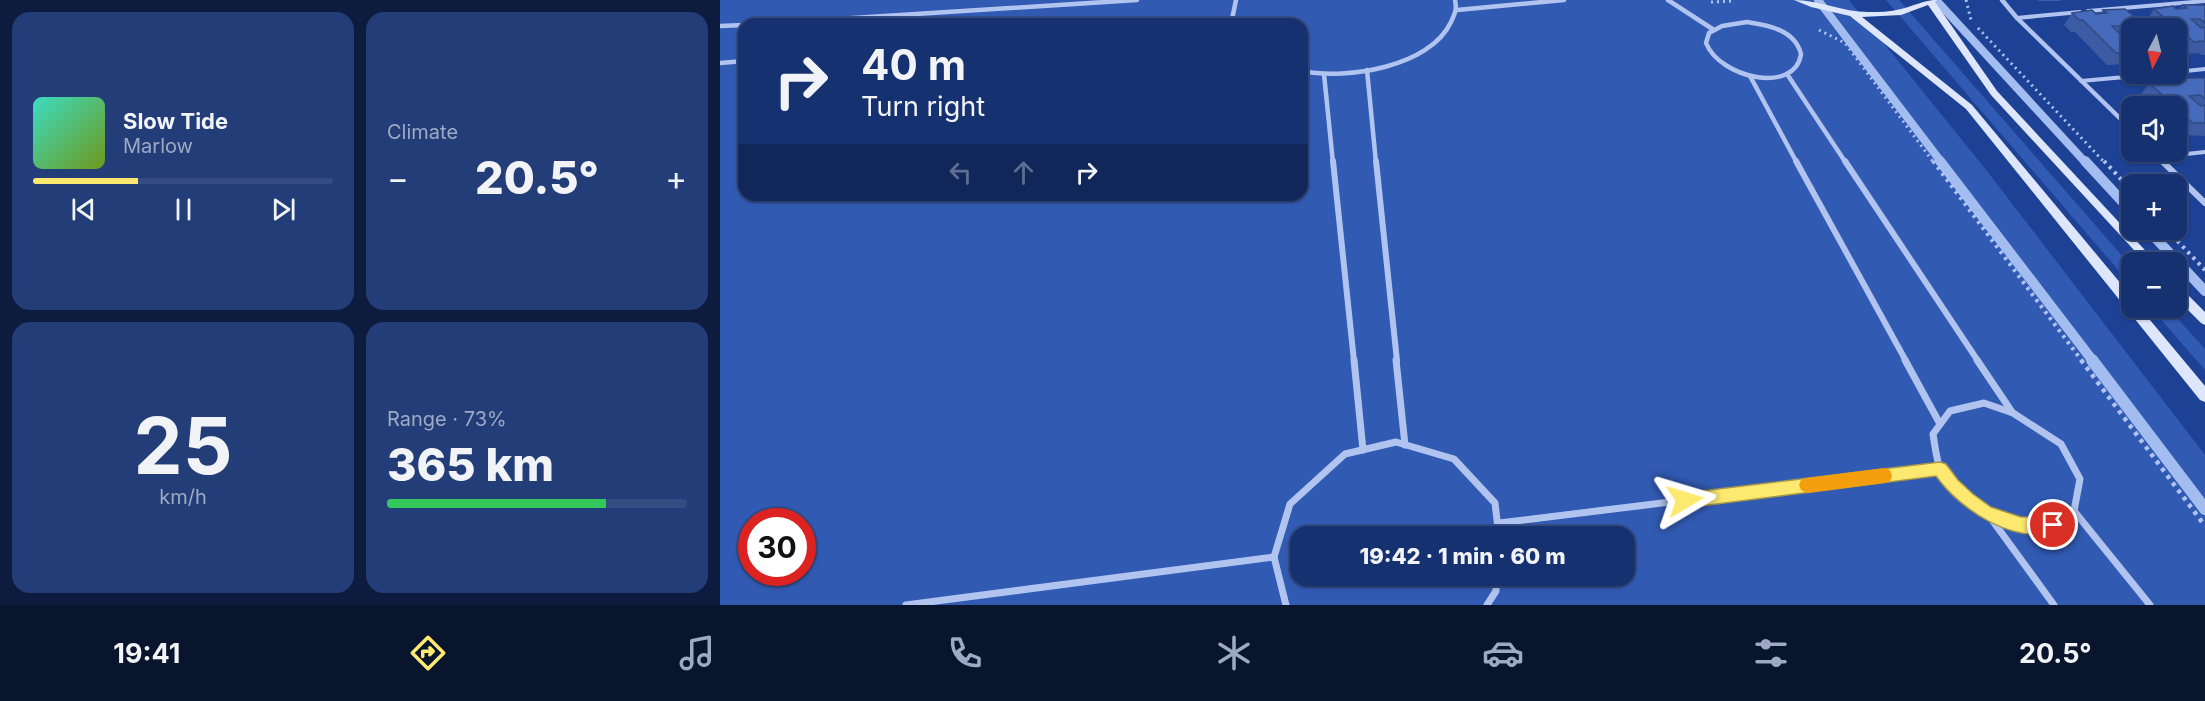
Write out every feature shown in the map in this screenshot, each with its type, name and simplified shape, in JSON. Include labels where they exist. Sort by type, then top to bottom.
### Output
[{"type":"main road","points":[[1798,0],[1818,7],[1853,14],[1888,15],[1916,9],[1931,1],[1994,93],[2142,252]]},
{"type":"main road","points":[[1853,14],[1969,107],[2121,294]]},
{"type":"main road","points":[[2187,301],[2205,320]]},
{"type":"main road","points":[[2141,318],[2205,396]]},
{"type":"street","points":[[853,18],[1137,0]]},
{"type":"street","points":[[1232,18],[1236,0]]},
{"type":"street","points":[[1308,72],[1324,74],[1367,70],[1407,60],[1442,38],[1457,10],[1455,0]]},
{"type":"street","points":[[1457,10],[1564,0]]},
{"type":"street","points":[[1668,0],[1714,30]]},
{"type":"street","points":[[2002,0],[2017,18],[2121,119]]},
{"type":"street","points":[[1747,22],[1776,29],[1788,35],[1797,43],[1802,52],[1802,60],[1797,68],[1786,74],[1773,77],[1750,76],[1724,68],[1706,50],[1705,40],[1714,30],[1733,23],[1747,22]]},
{"type":"street","points":[[720,26],[738,25]]},
{"type":"street","points":[[720,63],[738,62]]},
{"type":"street","points":[[1367,70],[1405,445]]},
{"type":"street","points":[[1324,74],[1363,450]]},
{"type":"street","points":[[1786,74],[2013,413]]},
{"type":"street","points":[[1750,76],[1940,424]]},
{"type":"street","points":[[2163,162],[2205,203]]},
{"type":"street","points":[[1984,403],[2013,413],[2061,444],[2080,479],[2074,511],[2053,525],[2021,525],[1986,513],[1967,500],[1940,469],[1933,434],[1950,411],[1984,403]]},
{"type":"street","points":[[1286,605],[1274,557],[1290,504],[1345,454],[1396,442],[1454,459],[1495,502],[1499,526]]},
{"type":"street","points":[[1499,523],[1940,469]]},
{"type":"street","points":[[2074,511],[2150,605]]},
{"type":"street","points":[[1986,513],[2054,605]]},
{"type":"street","points":[[906,605],[1274,557]]},
{"type":"street","points":[[1487,605],[1496,591],[1496,586]]},
{"type":"lane","points":[[2017,18],[2205,1]]},
{"type":"lane","points":[[2187,71],[2205,69]]},
{"type":"lane","points":[[2081,81],[2121,77]]},
{"type":"lane","points":[[2187,154],[2205,152]]},
{"type":"path","points":[[1966,0],[1972,21],[2121,179]]},
{"type":"path","points":[[1701,3],[1740,2]]},
{"type":"path","points":[[1815,28],[1845,43],[2205,526]]},
{"type":"path","points":[[2176,240],[2205,270]]},
{"type":"shaded area","points":[[720,0],[1849,0],[1987,171],[2205,455],[2205,605],[720,605]]},
{"type":"shaded area","points":[[1886,0],[1899,0],[2121,255],[2121,273]]},
{"type":"shaded area","points":[[2160,318],[2177,318],[2205,349],[2205,370]]},
{"type":"building","points":[[2183,5],[2205,5],[2205,23],[2200,19],[2191,19],[2201,28],[2205,27],[2205,41],[2194,42],[2187,36],[2187,18],[2165,18],[2154,9],[2173,6],[2176,9],[2187,8]]},
{"type":"building","points":[[2125,9],[2135,18],[2121,18],[2121,27],[2112,26],[2121,35],[2121,53],[2116,53],[2083,20],[2079,20],[2072,13],[2092,10],[2096,14],[2107,13],[2103,10]]},
{"type":"building","points":[[2187,78],[2205,78],[2205,99],[2200,95],[2189,96],[2201,106],[2205,105],[2205,123],[2193,123],[2187,118],[2187,96],[2164,96],[2150,84],[2187,84]]},
{"type":"waterway","points":[[1818,0],[1942,163]]},
{"type":"waterway","points":[[1936,0],[2086,163]]},
{"type":"waterway","points":[[1940,161],[2093,361]]},
{"type":"waterway","points":[[2085,161],[2121,200]]},
{"type":"waterway","points":[[2157,240],[2205,291]]},
{"type":"waterway","points":[[2092,360],[2205,509]]},
{"type":"slow traffic","points":[[1807,485],[1884,476]]},
{"type":"route","points":[[1685,500],[1940,469],[1967,500],[1986,513],[2021,525],[2053,525]]}]
